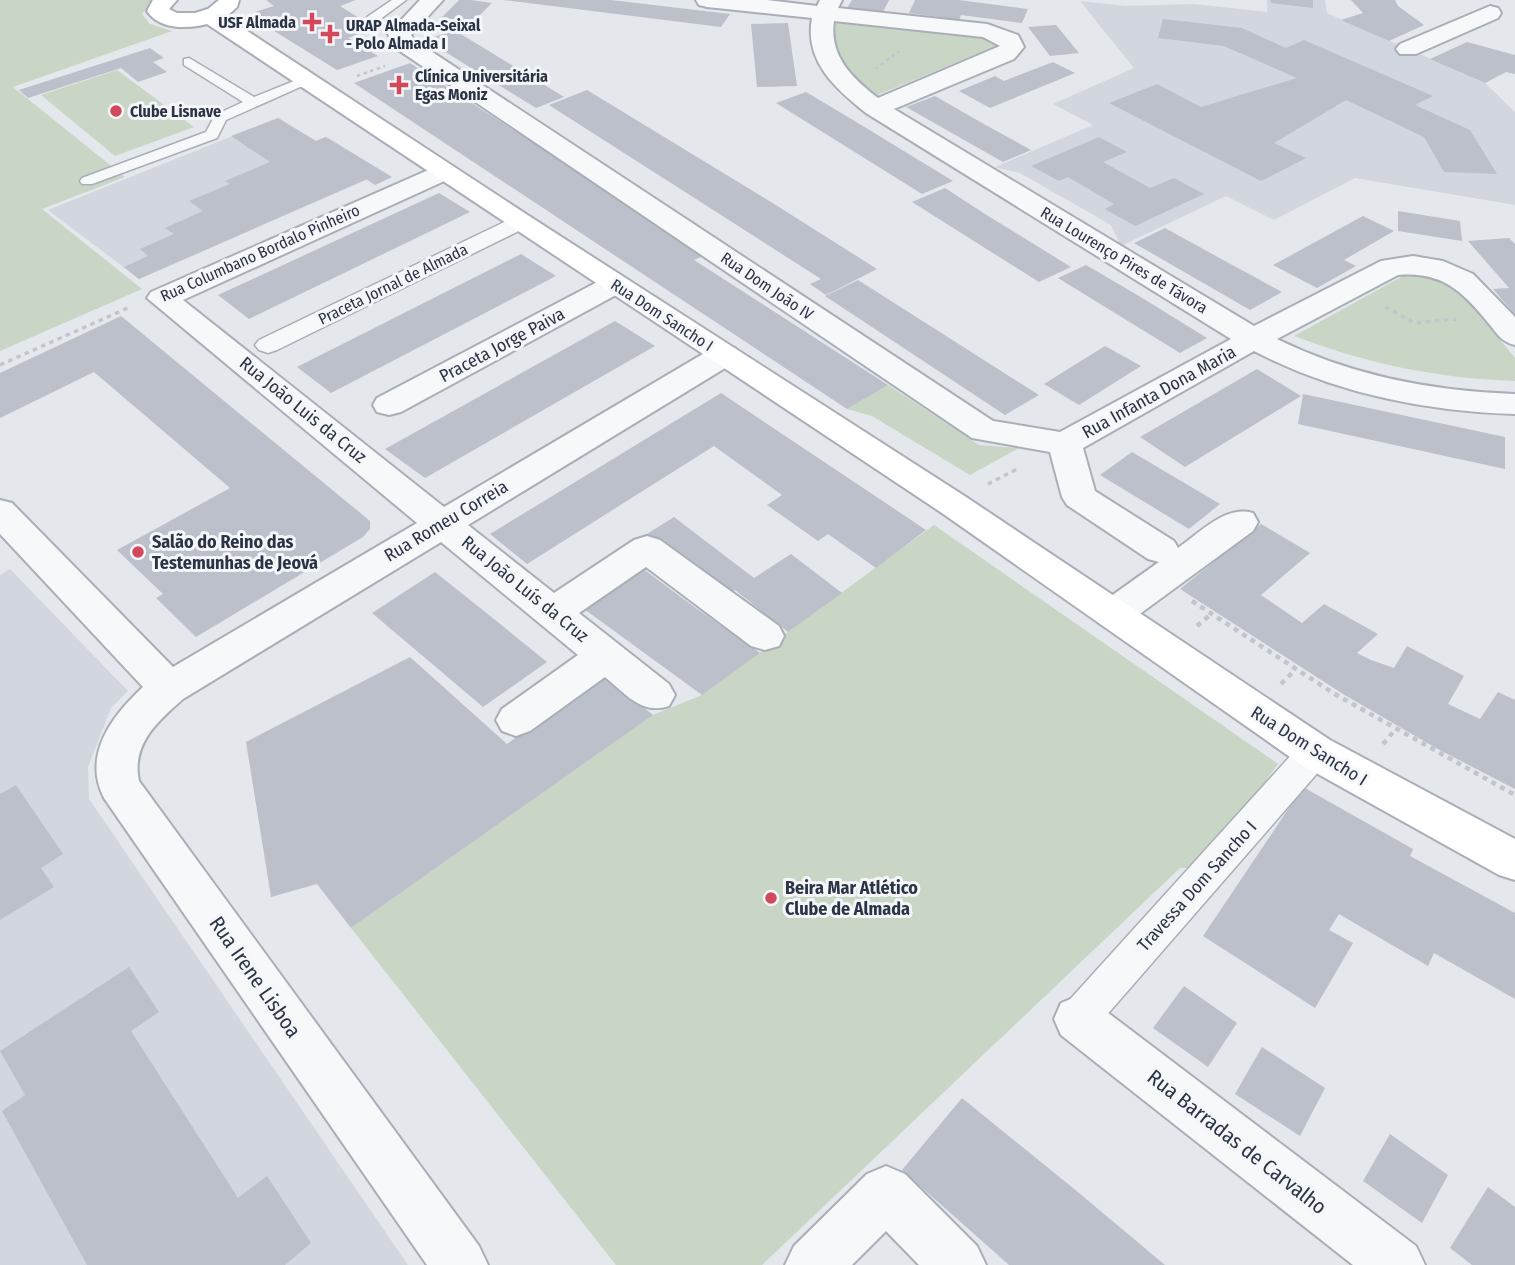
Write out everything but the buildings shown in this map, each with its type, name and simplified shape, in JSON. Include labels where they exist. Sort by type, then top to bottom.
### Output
[{"type":"main road","points":[[166,0],[158,11],[167,18],[187,20],[220,8]]},
{"type":"main road","name":"Rua Dom Sancho I","points":[[220,8],[316,84],[442,172],[954,505],[1315,752],[1515,861]]},
{"type":"street","name":"Rua Dom João IV","points":[[432,0],[399,34],[405,44],[984,430],[1065,444]]},
{"type":"street","points":[[708,0],[827,6],[987,31],[1010,40],[1012,47],[1006,54],[875,108]]},
{"type":"street","points":[[1470,0],[1490,13],[1512,21]]},
{"type":"street","name":"Rua Lourenço Pires de Távora","points":[[827,6],[820,38],[830,67],[848,87],[875,108],[1253,339],[1288,358],[1339,376],[1396,391],[1459,402],[1515,404]]},
{"type":"street","points":[[1408,50],[1490,13]]},
{"type":"street","name":"Rua Columbano Bordalo Pinheiro","points":[[162,298],[442,172]]},
{"type":"street","name":"Praceta Jornal de Almada","points":[[254,352],[519,222]]},
{"type":"street","name":"Rua Infanta Dona Maria","points":[[1065,444],[1253,339],[1391,267],[1411,264],[1435,266],[1457,274],[1473,287],[1515,336]]},
{"type":"street","name":"Praceta Jorge Paiva","points":[[389,405],[615,284]]},
{"type":"street","name":"Rua João Luis da Cruz","points":[[162,298],[254,352],[443,523]]},
{"type":"street","name":"Rua Romeu Correia","points":[[169,688],[724,355]]},
{"type":"street","points":[[1065,444],[1079,497],[1161,550]]},
{"type":"street","points":[[0,512],[169,688]]},
{"type":"street","points":[[1113,614],[1240,522]]},
{"type":"street","name":"Rua João Luís da Cruz","points":[[443,523],[655,695]]},
{"type":"street","points":[[553,612],[648,549],[765,636]]},
{"type":"street","name":"Rua João Luís da Cruz","points":[[516,720],[607,655]]},
{"type":"street","name":"Rua Irene Lisboa","points":[[169,688],[142,712],[122,741],[115,764],[119,786],[460,1265]]},
{"type":"street","name":"Travessa Dom Sancho I","points":[[1078,1019],[1315,752]]},
{"type":"street","name":"Rua Barradas de Carvalho","points":[[1078,1019],[1397,1265]]},
{"type":"street","points":[[813,1265],[886,1193],[958,1265]]},
{"type":"lane","points":[[371,20],[400,0]]},
{"type":"lane","points":[[189,62],[253,102]]},
{"type":"lane","points":[[87,181],[212,135],[220,118],[253,102],[316,84]]},
{"type":"path","points":[[876,79],[874,71],[904,47]]},
{"type":"path","points":[[316,84],[418,53]]},
{"type":"path","name":"Rua Columbano Bordalo Pinheiro","points":[[0,365],[136,304],[162,298]]},
{"type":"path","points":[[1375,302],[1415,323],[1468,318]]},
{"type":"path","points":[[1190,600],[1333,693],[1515,795]]},
{"type":"shaded area","points":[[1267,0],[1325,0],[1327,13],[1485,83],[1515,112],[1515,205],[1355,178],[1274,220],[1226,196],[1121,246],[1111,225],[1020,173],[995,167],[1093,125],[1053,104],[1134,68],[1080,1],[1125,6],[1194,4],[1267,12]]},
{"type":"shaded area","points":[[278,118],[316,141],[326,137],[392,177],[375,185],[366,180],[139,279],[48,210]]},
{"type":"shaded area","points":[[10,569],[128,691],[111,708],[88,767],[89,799],[408,1265],[0,1265],[0,575]]},
{"type":"green space","points":[[0,0],[153,0],[142,14],[150,24],[172,31],[13,87],[125,177],[42,209],[142,289],[0,351]]},
{"type":"green space","points":[[831,20],[983,37],[995,42],[996,46],[870,98],[838,66]]},
{"type":"green space","name":"Clube Lisnave","points":[[117,70],[194,127],[115,156],[41,95]]},
{"type":"green space","points":[[1418,273],[1433,275],[1458,289],[1515,358],[1515,381],[1458,377],[1403,368],[1294,336],[1403,276]]},
{"type":"green space","points":[[888,385],[979,445],[1019,448],[970,475],[872,416],[847,409]]},
{"type":"green space","name":"Beira Mar Atlético Clube de Almada","points":[[934,525],[1278,764],[1202,868],[1180,868],[762,1265],[616,1265],[351,928],[653,715],[702,695]]},
{"type":"place","name":"USF Almada","points":[[312,22]]},
{"type":"place","name":"URAP Almada-Seixal - Polo Almada I","points":[[330,34]]},
{"type":"place","name":"Clínica Universitária Egas Moniz","points":[[399,85]]},
{"type":"place","name":"Clube Lisnave","points":[[116,111]]},
{"type":"place","name":"Salão do Reino das Testemunhas de Jeová","points":[[138,552]]},
{"type":"place","name":"Beira Mar Atlético Clube de Almada","points":[[771,898]]}]
